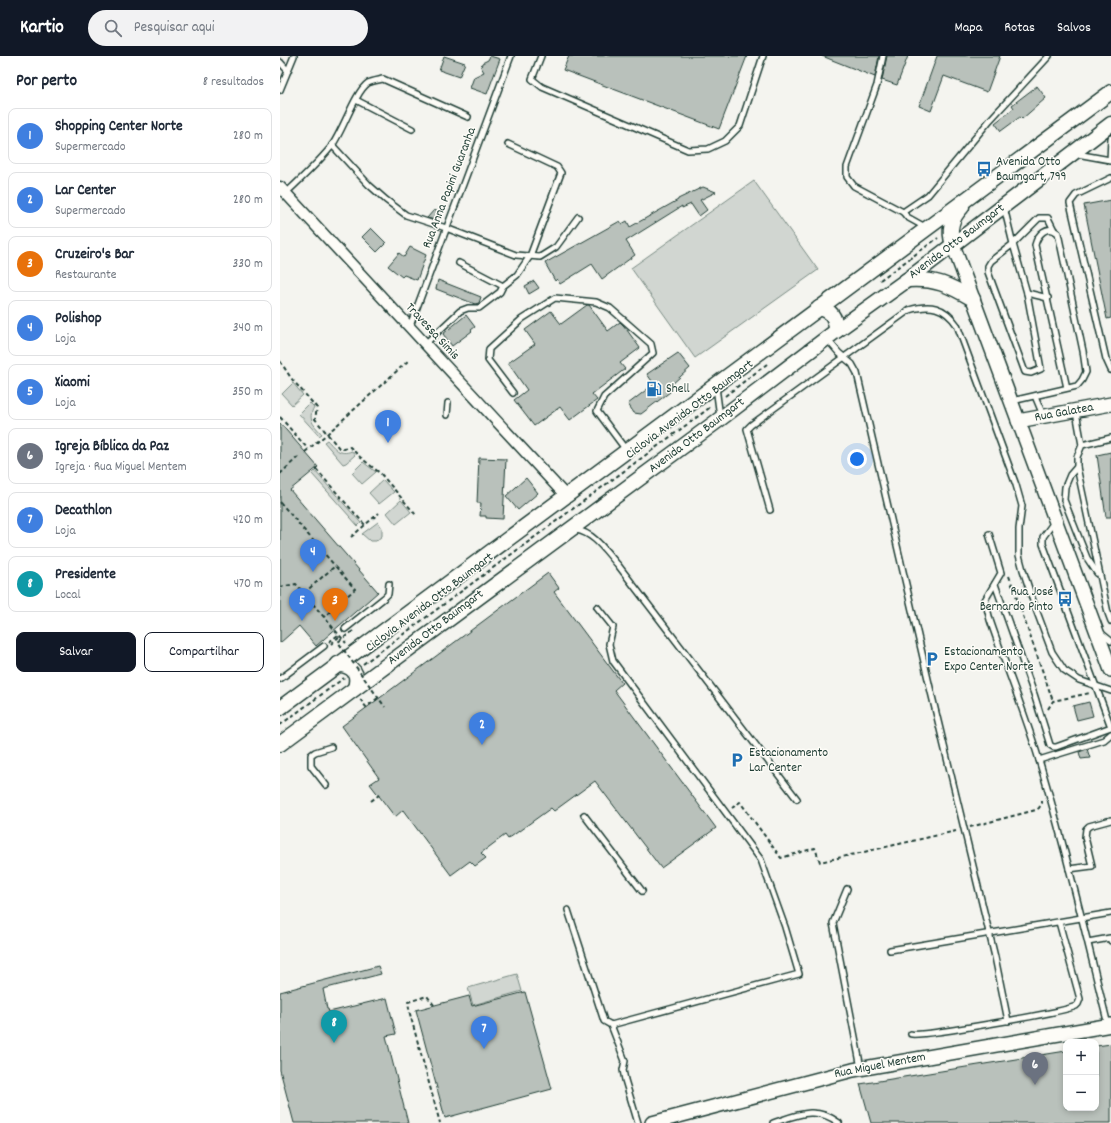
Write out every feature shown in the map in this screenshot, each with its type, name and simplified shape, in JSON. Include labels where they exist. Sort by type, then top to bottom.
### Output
[{"type":"main road","points":[[280,708],[338,664],[352,647],[565,496],[626,450],[716,386],[1111,92]]},
{"type":"main road","name":"Avenida Otto Baumgart","points":[[280,744],[357,694],[374,674],[907,280],[1111,124]]},
{"type":"main road","points":[[953,245],[950,229],[952,221],[956,213],[970,200],[972,196]]},
{"type":"main road","points":[[907,280],[921,279],[952,286],[973,299]]},
{"type":"main road","points":[[819,308],[826,309],[832,314],[836,322],[832,334]]},
{"type":"main road","points":[[352,647],[356,660],[357,694]]},
{"type":"main road","points":[[338,664],[374,674]]},
{"type":"street","name":"Travessa Simis","points":[[283,190],[565,496]]},
{"type":"street","points":[[953,245],[1111,670]]},
{"type":"street","name":"Rua Galatea","points":[[1018,421],[1111,404]]},
{"type":"street","name":"Rua Miguel Mentem","points":[[652,1123],[676,1120],[861,1068],[1110,1025]]},
{"type":"lane","points":[[280,90],[294,56]]},
{"type":"lane","name":"Rua Anna Papini Guaranha","points":[[409,327],[511,56]]},
{"type":"lane","points":[[541,56],[532,79],[542,87],[688,150],[708,149],[725,141],[740,126],[762,56]]},
{"type":"lane","points":[[883,56],[877,85],[846,172],[850,182],[854,186],[903,212],[907,217],[927,229]]},
{"type":"lane","points":[[903,212],[928,195],[990,120],[1050,56]]},
{"type":"lane","points":[[280,62],[288,71]]},
{"type":"lane","points":[[283,190],[316,164],[332,145],[345,124],[360,92],[369,83],[383,78],[468,117]]},
{"type":"lane","points":[[356,100],[412,129]]},
{"type":"lane","points":[[1073,153],[1110,161],[1111,138]]},
{"type":"lane","points":[[425,344],[460,311],[468,308],[479,308],[500,292],[503,286],[518,275],[530,256],[561,173],[557,167],[508,144]]},
{"type":"lane","points":[[332,145],[369,185],[406,215],[446,228],[516,255],[540,257],[556,248],[578,217]]},
{"type":"lane","points":[[1111,178],[1076,195],[1070,203],[1106,359],[1111,370]]},
{"type":"lane","points":[[1004,206],[1013,244],[1027,293],[1041,368],[1031,373],[1024,372],[988,272],[988,266],[991,261],[1013,244],[1038,218],[1048,218],[1054,230],[1058,233],[1083,351],[1086,372],[1077,386],[1011,401]]},
{"type":"lane","points":[[1054,230],[1049,229],[1043,231],[1037,238],[1035,245],[1067,388]]},
{"type":"lane","points":[[459,263],[503,286]]},
{"type":"lane","points":[[1027,293],[1048,298]]},
{"type":"lane","points":[[513,393],[488,360],[489,349],[522,319],[556,298],[596,302],[610,308],[651,344],[653,353],[604,397],[597,411],[626,450]]},
{"type":"lane","points":[[770,510],[747,429],[909,310],[922,306],[937,308],[950,316],[956,325],[1016,485],[1022,506],[1019,529],[1019,555],[1052,652],[1064,670],[1079,680],[1111,691]]},
{"type":"lane","points":[[832,334],[844,358],[852,364],[857,373],[989,934],[1008,1021]]},
{"type":"lane","points":[[716,386],[720,419]]},
{"type":"lane","points":[[1035,396],[1043,416]]},
{"type":"lane","points":[[447,415],[448,403]]},
{"type":"lane","points":[[1076,411],[1082,445],[1077,457],[1077,467],[1099,576],[1111,621]]},
{"type":"lane","points":[[1082,445],[1111,438]]},
{"type":"lane","points":[[1077,467],[1070,475],[1065,487],[1064,500],[1087,558],[1099,576]]},
{"type":"lane","points":[[995,584],[1043,720],[1050,745],[1053,747],[1069,743],[1111,727],[1043,544],[1043,537],[1055,522]]},
{"type":"lane","points":[[571,529],[584,531],[591,535],[618,565],[798,799]]},
{"type":"lane","points":[[989,534],[1001,573],[985,600],[990,620],[1039,760],[1056,817],[1110,1025]]},
{"type":"lane","points":[[345,628],[388,594],[388,584]]},
{"type":"lane","points":[[596,607],[613,627],[609,644],[613,661],[760,860],[785,927],[799,974],[611,1025]]},
{"type":"lane","points":[[1096,629],[1111,641]]},
{"type":"lane","points":[[280,679],[324,646]]},
{"type":"lane","points":[[1039,760],[1104,740],[1111,734]]},
{"type":"lane","points":[[326,785],[312,766],[311,755],[315,752],[331,747]]},
{"type":"lane","points":[[584,815],[642,891]]},
{"type":"lane","points":[[1069,870],[1092,866],[1085,837],[1086,829],[1089,826],[1111,820]]},
{"type":"lane","points":[[847,889],[833,923],[861,1068]]},
{"type":"lane","points":[[568,910],[604,1021],[611,1025],[624,1061],[623,1070],[625,1080],[638,1123]]},
{"type":"lane","points":[[890,950],[1111,913]]},
{"type":"lane","points":[[911,1034],[914,1035],[1008,1021],[1073,1008],[1080,1000],[1059,922]]},
{"type":"lane","points":[[1088,942],[1110,938],[1111,941]]},
{"type":"lane","points":[[773,1123],[799,1114],[815,1112],[834,1119],[839,1123]]},
{"type":"path","points":[[877,282],[950,229]]},
{"type":"path","points":[[305,452],[409,360]]},
{"type":"path","name":"Ciclovia Avenida Otto Baumgart","points":[[280,725],[718,402],[772,360]]},
{"type":"path","points":[[280,361],[291,378],[317,408],[315,419],[339,448],[344,449],[350,447],[381,474],[416,515]]},
{"type":"path","points":[[280,416],[308,449]]},
{"type":"path","points":[[280,474],[298,458]]},
{"type":"path","points":[[316,469],[365,525]]},
{"type":"path","points":[[280,502],[355,589],[324,617]]},
{"type":"path","points":[[352,537],[379,513]]},
{"type":"path","points":[[304,594],[335,566]]},
{"type":"path","points":[[1006,570],[1053,701],[1043,720]]},
{"type":"path","points":[[280,587],[296,584],[335,630]]},
{"type":"path","points":[[324,646],[345,628]]},
{"type":"path","points":[[353,631],[338,642],[385,707]]},
{"type":"path","points":[[341,637],[352,647]]},
{"type":"path","points":[[1053,701],[1090,693],[1100,695]]},
{"type":"path","points":[[357,694],[366,707],[378,698]]},
{"type":"path","points":[[371,801],[379,795]]},
{"type":"path","points":[[726,813],[740,802],[781,858],[815,848],[820,862],[964,829],[1036,810],[1042,803],[1041,799]]},
{"type":"path","points":[[434,1005],[427,996],[408,1002],[440,1123]]},
{"type":"shaded area","points":[[754,181],[818,270],[695,358],[631,268]]},
{"type":"shaded area","points":[[293,383],[303,395],[292,405],[282,394]]},
{"type":"shaded area","points":[[310,403],[314,407],[311,415],[312,422],[322,434],[319,436],[299,414]]},
{"type":"shaded area","points":[[327,440],[340,452],[344,453],[352,451],[355,455],[343,464],[324,442]]},
{"type":"shaded area","points":[[363,462],[376,472],[362,484],[352,473]]},
{"type":"shaded area","points":[[315,471],[361,523],[358,526],[312,474]]},
{"type":"shaded area","points":[[383,480],[394,492],[379,504],[369,493]]},
{"type":"shaded area","points":[[401,500],[411,512],[396,524],[387,513]]},
{"type":"shaded area","points":[[378,522],[382,528],[382,536],[376,541],[370,541],[362,534]]},
{"type":"shaded area","points":[[517,974],[522,991],[473,1005],[468,988]]},
{"type":"building","points":[[444,56],[465,63],[459,77],[439,70]]},
{"type":"building","points":[[490,56],[500,59],[487,94],[470,88],[474,77],[484,72],[481,67],[482,63],[488,60]]},
{"type":"building","points":[[569,56],[747,56],[719,129],[563,70]]},
{"type":"building","points":[[822,56],[879,56],[875,77]]},
{"type":"building","points":[[887,56],[908,56],[897,85],[882,80]]},
{"type":"building","points":[[937,56],[1000,56],[987,92],[944,76],[931,111],[919,106]]},
{"type":"building","points":[[1037,86],[1046,98],[1022,119],[1020,117],[1001,131],[995,123],[1014,108],[1012,105]]},
{"type":"building","points":[[703,187],[716,192],[700,200],[707,210],[699,216],[691,204],[682,208],[682,206],[626,241],[635,255],[602,279],[592,264],[560,284],[557,279],[555,281],[545,263],[620,221],[622,224],[627,221],[630,227],[678,199]]},
{"type":"building","points":[[1111,200],[1111,318],[1107,319],[1084,205]]},
{"type":"building","points":[[434,210],[442,213],[439,221],[427,218]]},
{"type":"building","points":[[371,228],[386,243],[377,252],[362,237]]},
{"type":"building","points":[[410,247],[426,255],[417,280],[404,275],[402,277],[388,266],[399,253],[404,257]]},
{"type":"building","points":[[438,280],[481,297],[479,303],[475,304],[436,289]]},
{"type":"building","points":[[534,281],[539,288],[529,294],[525,286]]},
{"type":"building","points":[[589,305],[608,331],[620,322],[640,348],[620,363],[625,369],[592,394],[597,400],[570,420],[560,407],[534,426],[514,400],[527,390],[508,363],[535,344],[525,330],[551,311],[561,324]]},
{"type":"building","points":[[466,315],[475,327],[452,346],[443,334]]},
{"type":"building","points":[[678,353],[690,368],[671,385],[670,392],[641,414],[634,413],[628,404],[654,384],[647,374]]},
{"type":"building","points":[[280,423],[318,467],[290,490],[378,592],[316,646],[299,626],[280,643]]},
{"type":"building","points":[[1111,452],[1111,517],[1106,517],[1097,455]]},
{"type":"building","points":[[479,458],[506,459],[503,519],[486,518],[486,516],[480,516],[481,503],[477,503]]},
{"type":"building","points":[[526,478],[538,493],[518,510],[506,496]]},
{"type":"building","points":[[548,573],[559,588],[554,592],[622,683],[614,690],[716,828],[661,868],[595,781],[554,811],[551,808],[508,839],[505,835],[481,853],[486,858],[475,866],[470,861],[451,875],[403,810],[395,817],[370,784],[379,778],[342,726]]},
{"type":"building","points":[[1089,702],[1093,716],[1077,720],[1073,706]]},
{"type":"building","points":[[1087,749],[1090,758],[1081,759],[1079,752]]},
{"type":"building","points":[[378,966],[381,974],[323,989],[329,1012],[387,998],[396,1034],[386,1036],[408,1123],[294,1123],[280,1070],[280,992]]},
{"type":"building","points":[[525,992],[552,1089],[445,1118],[416,1010],[469,996],[472,1006]]},
{"type":"building","points":[[1111,1044],[1111,1123],[871,1123],[860,1084],[1063,1051],[1063,1111],[1099,1111],[1099,1046]]},
{"type":"place","name":"Avenida Otto Baumgart, 799","points":[[984,169]]},
{"type":"place","name":"Shell","points":[[654,389]]},
{"type":"place","name":"Shopping Center Norte","points":[[388,443]]},
{"type":"place","name":"Polishop","points":[[313,572]]},
{"type":"place","name":"Rua José Bernardo Pinto","points":[[1065,599]]},
{"type":"place","name":"Xiaomi","points":[[302,621]]},
{"type":"place","name":"Cruzeiro's Bar","points":[[335,621]]},
{"type":"place","name":"Estacionamento Expo Center Norte","points":[[932,659]]},
{"type":"place","name":"Lar Center","points":[[482,745]]},
{"type":"place","name":"Estacionamento Lar Center","points":[[737,760]]},
{"type":"place","name":"Presidente","points":[[334,1043]]},
{"type":"place","name":"Decathlon","points":[[484,1049]]},
{"type":"place","name":"Igreja Bíblica da Paz","points":[[1035,1085]]}]
